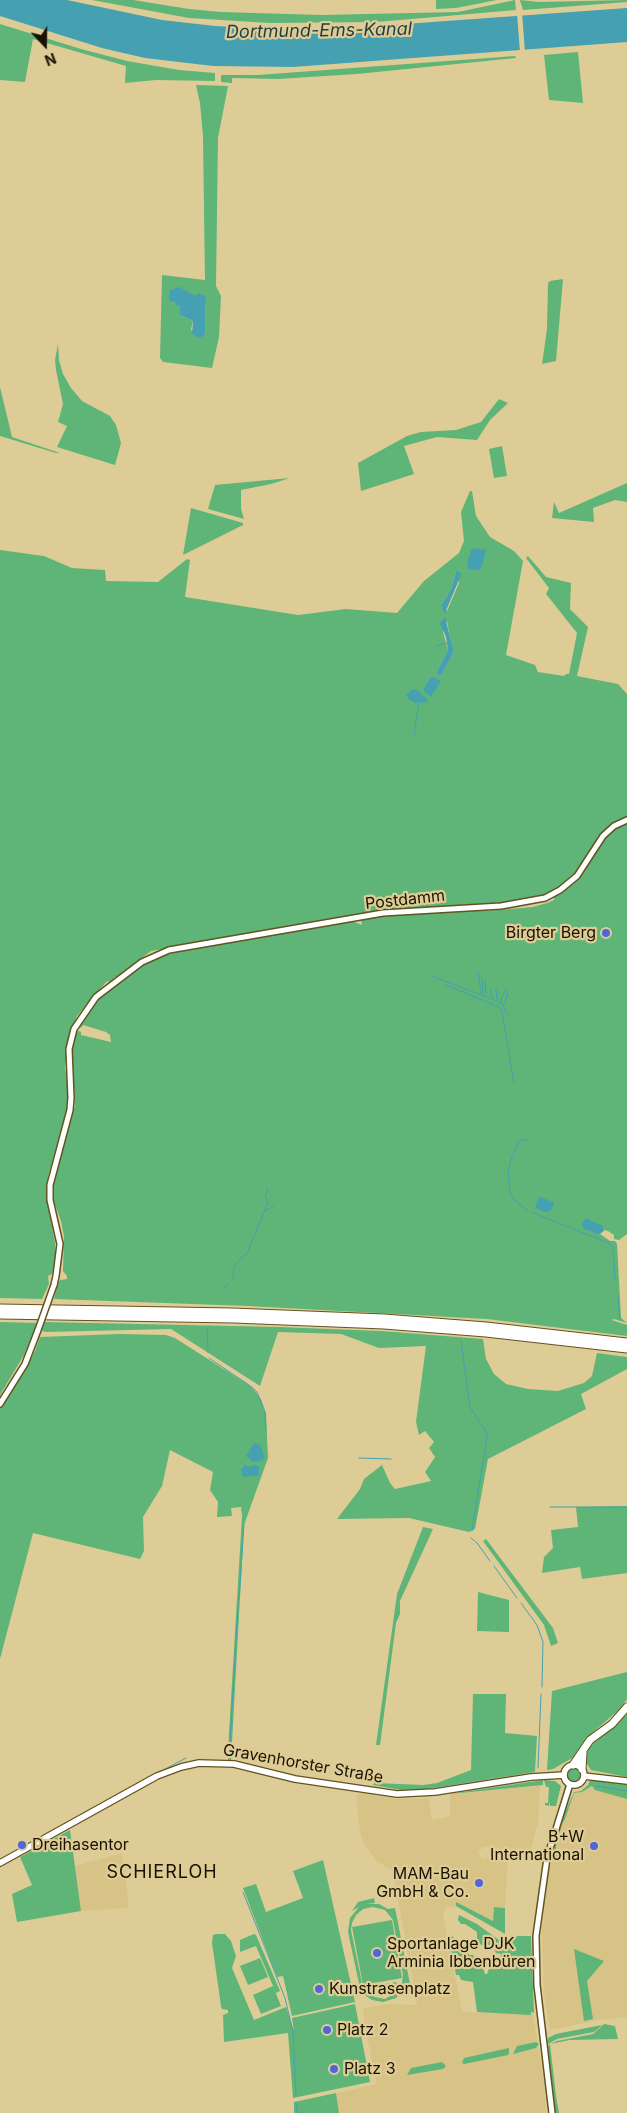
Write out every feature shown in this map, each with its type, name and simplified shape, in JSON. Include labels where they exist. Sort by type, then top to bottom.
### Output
[{"type":"highway","points":[[0,1308],[215,1311],[367,1317],[486,1326],[627,1342]]},
{"type":"highway","points":[[0,1314],[244,1319],[384,1325],[486,1333],[627,1349]]},
{"type":"highway","points":[[573,1765],[590,1740],[612,1724],[627,1707]]},
{"type":"highway","points":[[583,1773],[584,1750]]},
{"type":"main road","name":"Gravenhorster Straße","points":[[0,1863],[157,1776],[181,1767],[199,1763],[234,1764],[295,1779],[397,1794],[435,1792],[518,1779],[564,1775]]},
{"type":"main road","points":[[583,1773],[579,1784],[570,1784],[565,1780],[566,1769],[573,1765],[583,1773],[627,1781]]},
{"type":"street","name":"Postdamm","points":[[0,1404],[25,1364],[54,1285],[60,1244],[50,1200],[50,1185],[70,1110],[69,1049],[74,1029],[80,1017],[96,997],[154,955],[169,950],[383,913],[501,906],[545,898],[560,890],[576,876],[603,836],[614,826],[627,820]]},
{"type":"street","points":[[552,2113],[537,1985],[536,1936],[547,1858],[570,1784]]},
{"type":"shaded area","points":[[540,1786],[538,1823],[530,1853],[494,1851],[485,1846],[478,1852],[481,1858],[484,1859],[493,1856],[508,1857],[505,1908],[494,1907],[494,1921],[456,1903],[456,1906],[447,1907],[443,1913],[462,2012],[533,2014],[544,2082],[546,2113],[339,2113],[336,2093],[377,2084],[363,2008],[388,2004],[417,2005],[393,1872],[377,1861],[363,1842],[356,1796],[360,1793],[395,1799],[429,1799],[432,1820],[450,1816],[450,1794]]},
{"type":"shaded area","points":[[592,1786],[627,1797],[627,2017],[598,2020],[550,2030],[544,1993],[542,1931],[549,1870],[562,1824],[574,1793],[582,1792]]},
{"type":"shaded area","points":[[122,1853],[129,1905],[127,1908],[81,1911],[75,1866]]},
{"type":"green space","points":[[92,0],[133,0],[221,12],[321,15],[458,12],[515,0],[516,10],[377,22],[270,23],[189,18]]},
{"type":"green space","points":[[436,0],[497,0],[456,8],[436,9]]},
{"type":"green space","points":[[520,0],[539,2],[627,0],[627,2],[523,10]]},
{"type":"green space","points":[[0,24],[127,61],[179,70],[215,73],[215,81],[156,80],[125,83],[126,66],[33,39],[25,82],[0,80]]},
{"type":"green space","points":[[578,52],[583,103],[549,100],[544,55]]},
{"type":"green space","points":[[515,56],[516,58],[357,74],[278,79],[232,78],[232,83],[221,82],[221,75],[258,75]]},
{"type":"green space","points":[[196,85],[228,86],[218,138],[216,286],[221,296],[219,337],[212,368],[163,362],[160,358],[162,275],[205,280],[203,136],[200,103]],"holes":[[[194,295],[206,296],[205,334],[203,337],[191,330],[193,321],[180,315],[180,305],[172,302]]]},
{"type":"green space","points":[[563,279],[556,361],[542,364],[547,329],[548,283]]},
{"type":"green space","points":[[58,344],[59,360],[63,374],[71,388],[82,401],[110,416],[116,425],[121,443],[115,465],[57,447],[67,426],[58,422],[63,404],[55,360]]},
{"type":"green space","points":[[0,387],[12,437],[60,453],[0,436]]},
{"type":"green space","points":[[499,399],[508,403],[490,420],[477,440],[437,437],[404,446],[414,474],[361,491],[358,463],[407,436],[421,432],[456,430],[481,422]]},
{"type":"green space","points":[[502,446],[507,476],[494,478],[489,449]]},
{"type":"green space","points":[[290,478],[241,490],[241,509],[244,519],[208,509],[215,485]]},
{"type":"green space","points":[[627,483],[627,502],[615,500],[593,508],[594,522],[552,518],[554,502],[559,513]]},
{"type":"green space","points":[[470,491],[472,491],[476,516],[490,537],[514,551],[523,561],[506,655],[535,665],[538,672],[564,676],[569,674],[577,633],[546,594],[549,588],[526,558],[528,556],[546,577],[571,583],[570,609],[588,627],[577,676],[618,684],[627,694],[627,818],[611,825],[603,832],[577,873],[561,887],[545,895],[506,902],[381,911],[151,951],[109,982],[107,981],[77,1016],[69,1039],[65,1067],[68,1088],[67,1111],[48,1176],[47,1200],[55,1243],[52,1274],[48,1276],[49,1284],[42,1299],[0,1298],[0,550],[44,556],[72,568],[105,570],[106,581],[158,582],[187,559],[190,560],[185,597],[298,615],[346,609],[397,613],[424,581],[459,553],[464,541],[461,512]],"holes":[[[456,571],[459,583],[447,611],[442,604],[451,589]],[[447,621],[453,654],[441,676],[436,673],[448,650],[443,632]],[[431,676],[440,682],[431,696],[424,690]]]},
{"type":"green space","points":[[191,508],[243,523],[243,525],[183,555]]},
{"type":"green space","points":[[627,823],[627,1234],[619,1240],[614,1239],[614,1235],[605,1230],[600,1234],[610,1241],[615,1241],[617,1244],[621,1318],[627,1323],[612,1320],[627,1325],[627,1336],[487,1319],[248,1306],[54,1299],[58,1283],[60,1280],[67,1279],[63,1271],[64,1236],[54,1202],[53,1188],[59,1156],[75,1106],[72,1048],[76,1032],[79,1031],[81,1035],[111,1042],[110,1035],[106,1032],[83,1025],[81,1028],[79,1026],[97,1000],[105,993],[154,958],[173,953],[352,921],[362,925],[361,919],[396,914],[479,909],[478,911],[486,911],[533,907],[547,903],[554,900],[554,897],[567,889],[582,875],[604,839],[611,832]]},
{"type":"green space","points":[[0,1322],[37,1323],[24,1355],[0,1395]]},
{"type":"green space","points":[[44,1322],[279,1327],[381,1331],[483,1339],[486,1359],[494,1374],[506,1384],[528,1389],[558,1391],[584,1383],[592,1376],[597,1353],[627,1357],[627,1369],[581,1394],[586,1409],[488,1459],[475,1529],[469,1532],[409,1518],[337,1519],[360,1489],[364,1479],[382,1465],[390,1483],[395,1489],[431,1481],[425,1472],[435,1457],[429,1448],[434,1442],[425,1431],[419,1435],[416,1422],[426,1346],[379,1348],[341,1334],[278,1332],[260,1386],[171,1329],[45,1332],[41,1330]]},
{"type":"green space","points":[[119,1334],[166,1335],[175,1338],[252,1387],[261,1399],[266,1414],[268,1458],[244,1525],[231,1761],[228,1760],[229,1733],[241,1507],[231,1508],[232,1516],[217,1517],[218,1502],[210,1490],[213,1472],[170,1450],[162,1486],[143,1517],[144,1551],[140,1559],[33,1533],[0,1659],[0,1407],[21,1377],[40,1337]]},
{"type":"green space","points":[[627,1506],[627,1573],[582,1579],[580,1567],[542,1573],[544,1557],[553,1548],[551,1530],[578,1527],[576,1507]]},
{"type":"green space","points":[[423,1527],[433,1529],[400,1601],[400,1614],[396,1623],[380,1745],[376,1745],[397,1594]]},
{"type":"green space","points":[[486,1539],[553,1628],[558,1643],[551,1646],[544,1625],[483,1541]]},
{"type":"green space","points":[[478,1592],[509,1600],[509,1632],[477,1631]]},
{"type":"green space","points":[[627,1672],[627,1699],[620,1709],[586,1738],[576,1756],[553,1769],[547,1770],[552,1691]]},
{"type":"green space","points":[[473,1694],[506,1694],[505,1733],[537,1736],[535,1772],[427,1789],[401,1790],[373,1785],[374,1783],[423,1785],[437,1783],[471,1770]]},
{"type":"green space","points":[[627,1712],[627,1777],[591,1770],[585,1761],[589,1747],[617,1724]]},
{"type":"green space","points":[[571,1768],[577,1768],[581,1775],[577,1782],[571,1782],[567,1778],[567,1772]]},
{"type":"green space","points":[[543,1780],[543,1785],[450,1794]]},
{"type":"green space","points":[[544,1780],[555,1781],[561,1786],[556,1806],[550,1806],[550,1801],[549,1806],[545,1805],[545,1803],[548,1803],[549,1787],[546,1787]]},
{"type":"green space","points":[[590,1780],[627,1783],[627,1799],[595,1790],[592,1786],[582,1792],[574,1793],[562,1824],[555,1851],[557,1855],[568,1860],[558,1858],[554,1856],[553,1849],[558,1828],[574,1792],[581,1791],[588,1785]]},
{"type":"green space","points":[[70,1830],[81,1911],[17,1922],[12,1894],[32,1885],[20,1857]]},
{"type":"green space","points":[[323,1860],[355,2002],[292,2016],[283,1976],[277,1977],[243,1888],[256,1884],[266,1912],[303,1898],[293,1871]]},
{"type":"green space","points":[[374,1898],[375,1903],[366,1904],[379,1904],[388,1909],[395,1908],[411,1989],[403,1990],[396,1998],[383,2002],[372,2000],[363,1994],[360,1988],[348,1932],[350,1918],[359,1907],[352,1911],[358,1902]],"holes":[[[373,1907],[385,1910],[393,1920],[403,1975],[398,1991],[385,1999],[367,1993],[397,1986],[396,1982],[363,1988],[351,1930],[356,1915],[363,1909]]]},
{"type":"green space","points":[[456,1902],[493,1921],[494,1907],[505,1908],[505,1934],[456,1906]]},
{"type":"green space","points":[[459,1915],[477,1924],[507,1946],[509,1938],[531,1936],[534,2013],[531,2012],[531,2015],[477,2012],[473,1982],[461,1980],[459,1975],[456,1975],[449,1938],[452,1936],[458,1942],[463,1941],[469,1955],[473,1955],[476,1960],[473,1967],[483,1968],[485,1974],[487,1974],[489,1968],[501,1969],[501,1954],[496,1953],[492,1945],[487,1947],[477,1943],[477,1932],[465,1924],[461,1924],[458,1920]]},
{"type":"green space","name":"Sportanlage DJK Arminia Ibbenbüren","points":[[392,1920],[402,1978],[363,1985],[352,1927]]},
{"type":"green space","points":[[225,1934],[231,1941],[236,1956],[232,1968],[254,2020],[286,2007],[294,2031],[292,2018],[355,2004],[370,2082],[293,2098],[288,2033],[224,2042],[223,2015],[228,2013],[228,2010],[222,2009],[221,2006],[212,1943],[213,1935]]},
{"type":"green space","points":[[254,1934],[280,1991],[276,1993],[256,1946],[240,1952],[240,1940]]},
{"type":"green space","points":[[574,1949],[604,1961],[587,1981],[593,2019],[584,2021]]},
{"type":"green space","points":[[260,1958],[268,1977],[248,1985],[240,1966]]},
{"type":"green space","points":[[273,1986],[281,2006],[261,2014],[253,1995]]},
{"type":"green space","points":[[604,2024],[615,2026],[618,2039],[570,2040],[550,2044],[593,2034]]},
{"type":"green space","points":[[602,2025],[594,2032],[557,2039],[548,2044],[548,2038],[556,2034]]},
{"type":"green space","points":[[536,2042],[539,2044],[536,2048],[513,2054],[517,2046]]},
{"type":"green space","points":[[550,2044],[559,2113],[554,2113],[548,2046]]},
{"type":"green space","points":[[509,2048],[508,2055],[462,2063],[464,2058]]},
{"type":"green space","points":[[442,2062],[446,2066],[443,2069],[407,2075],[411,2068]]},
{"type":"green space","points":[[336,2093],[339,2113],[294,2113],[294,2102]]},
{"type":"water","name":"Dortmund-Ems-Kanal","points":[[0,0],[67,0],[162,20],[215,26],[269,29],[335,29],[627,8],[627,42],[293,67],[213,66],[145,58],[102,48],[0,16]]},
{"type":"water","points":[[179,287],[194,295],[198,293],[206,296],[205,334],[203,337],[198,337],[192,333],[193,321],[180,315],[180,305],[176,306],[175,303],[169,300],[170,290]]},
{"type":"water","points":[[474,548],[486,550],[481,569],[468,569],[467,563],[471,550]]},
{"type":"water","points":[[456,571],[460,572],[461,575],[445,613],[442,609],[442,604],[451,589]]},
{"type":"water","points":[[445,617],[453,654],[441,676],[436,673],[448,650],[446,637],[440,623]]},
{"type":"water","points":[[431,676],[441,681],[431,697],[423,690]]},
{"type":"water","points":[[416,689],[428,700],[427,702],[415,703],[409,699],[406,695],[411,690]]},
{"type":"water","points":[[541,1197],[553,1202],[554,1205],[550,1211],[544,1212],[535,1207],[538,1199]]},
{"type":"water","points":[[586,1218],[603,1226],[603,1232],[597,1234],[583,1228],[582,1224]]},
{"type":"water","points":[[254,1443],[260,1445],[265,1458],[253,1462],[246,1456]]},
{"type":"water","points":[[245,1465],[249,1467],[256,1465],[259,1467],[259,1475],[243,1477],[241,1469]]},
{"type":"pier","points":[[522,13],[525,52],[520,52],[517,14]]},
{"type":"waterway","points":[[436,646],[447,643]]},
{"type":"waterway","points":[[414,734],[419,703]]},
{"type":"waterway","points":[[478,972],[481,994]]},
{"type":"waterway","points":[[432,976],[502,1003],[507,1014]]},
{"type":"waterway","points":[[482,979],[483,993]]},
{"type":"waterway","points":[[485,981],[486,995]]},
{"type":"waterway","points":[[446,985],[499,1007],[502,1011],[514,1083]]},
{"type":"waterway","points":[[490,988],[492,997]]},
{"type":"waterway","points":[[496,989],[497,1000]]},
{"type":"waterway","points":[[500,1002],[506,989]]},
{"type":"waterway","points":[[504,1004],[508,993]]},
{"type":"waterway","points":[[527,1210],[514,1200],[510,1192],[508,1174],[519,1140],[529,1140]]},
{"type":"waterway","points":[[233,1281],[234,1267],[247,1254],[268,1202],[265,1197],[268,1190],[266,1187]]},
{"type":"waterway","points":[[264,1211],[274,1206]]},
{"type":"waterway","points":[[531,1212],[609,1243],[613,1247],[615,1279]]},
{"type":"waterway","points":[[223,1290],[228,1283]]},
{"type":"waterway","points":[[618,1295],[620,1320]]},
{"type":"waterway","points":[[207,1329],[208,1352]]},
{"type":"waterway","points":[[461,1341],[470,1407],[486,1432],[487,1437],[472,1531]]},
{"type":"waterway","points":[[209,1358],[257,1392],[265,1412],[266,1431]]},
{"type":"waterway","points":[[359,1458],[391,1459]]},
{"type":"waterway","points":[[550,1507],[627,1507]]},
{"type":"waterway","points":[[239,1600],[244,1524]]},
{"type":"waterway","points":[[471,1538],[490,1561]]},
{"type":"waterway","points":[[494,1566],[517,1598]]},
{"type":"waterway","points":[[521,1603],[537,1625],[543,1642],[542,1687]]},
{"type":"waterway","points":[[229,1757],[238,1606]]},
{"type":"waterway","points":[[538,1768],[541,1694]]},
{"type":"waterway","points":[[118,1794],[186,1758]]},
{"type":"waterway","points":[[596,1786],[627,1791]]},
{"type":"waterway","points":[[243,1892],[285,1998],[293,2032],[296,2096]]},
{"type":"waterway","points":[[296,2104],[297,2113]]},
{"type":"place","name":"Birgter Berg","points":[[606,933]]},
{"type":"place","name":"Dreihasentor","points":[[22,1845]]},
{"type":"place","name":"B+W International","points":[[594,1846]]},
{"type":"place","name":"MAM-Bau GmbH & Co.","points":[[479,1883]]},
{"type":"place","name":"Sportanlage DJK Arminia Ibbenbüren","points":[[377,1953]]},
{"type":"place","name":"Kunstrasenplatz","points":[[319,1989]]},
{"type":"place","name":"Platz 2","points":[[327,2030]]},
{"type":"place","name":"Platz 3","points":[[334,2069]]},
{"type":"district","name":"SCHIERLOH","points":[[162,1873]]}]
